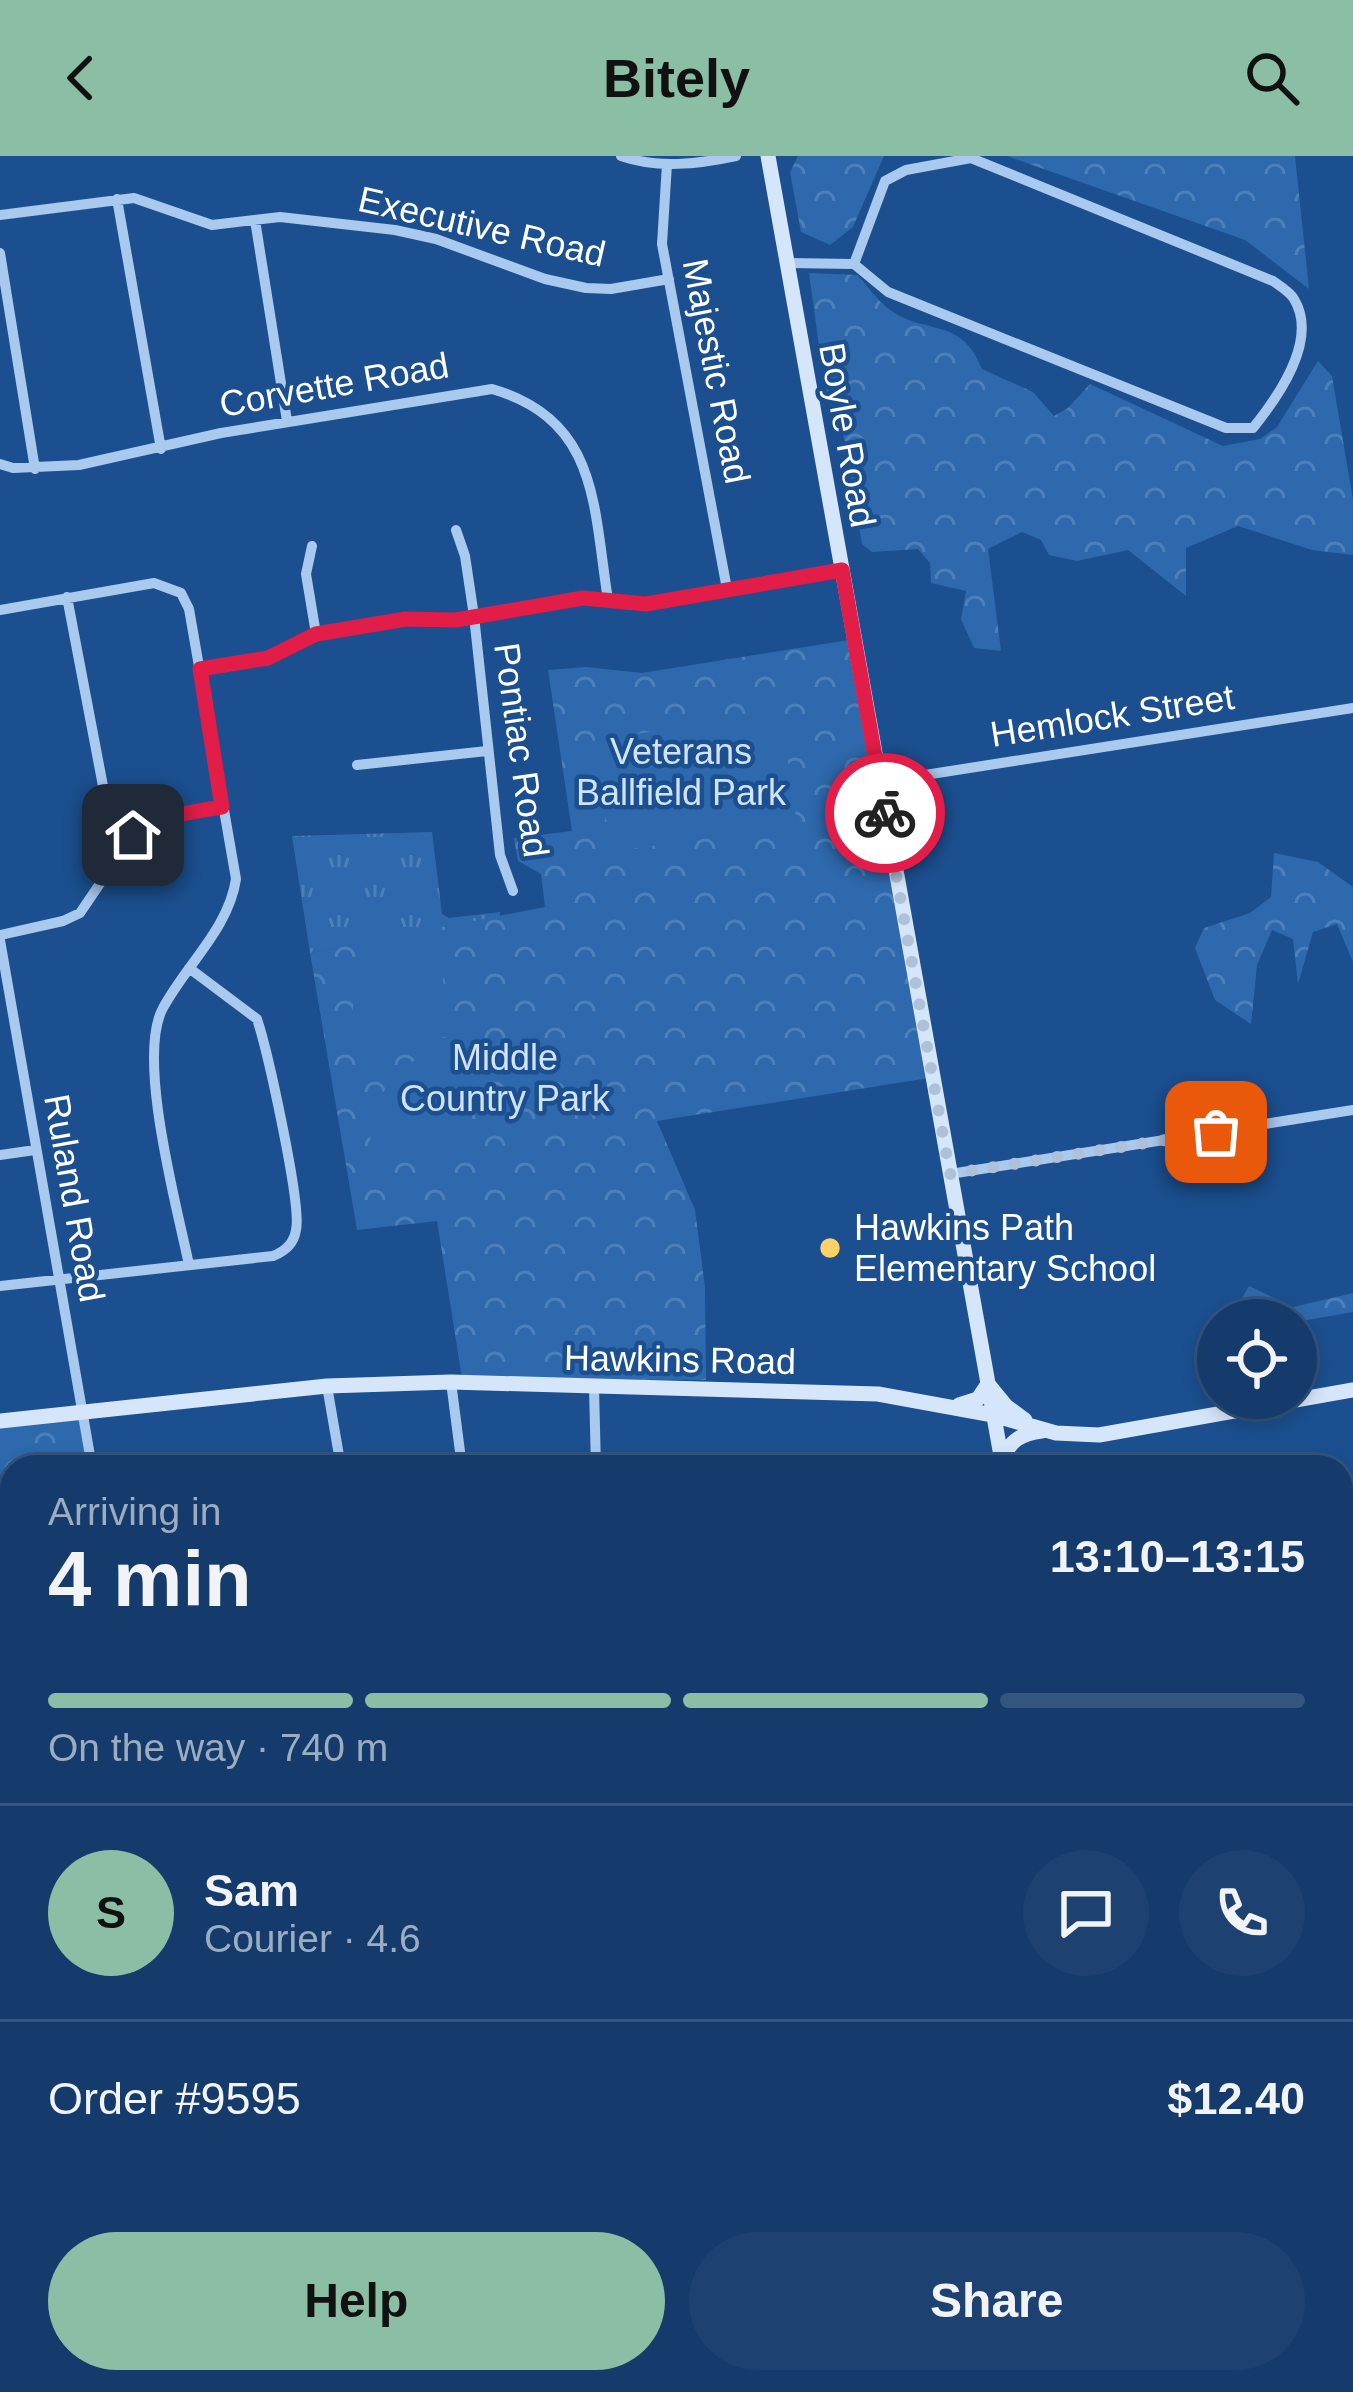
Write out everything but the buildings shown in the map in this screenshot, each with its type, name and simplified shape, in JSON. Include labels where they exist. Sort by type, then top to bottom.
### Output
[{"type":"street","points":[[621,156],[667,164],[736,156]]},
{"type":"street","name":"Boyle Road","points":[[768,156],[1001,1455]]},
{"type":"street","points":[[787,263],[854,265],[888,292],[1226,428],[1253,428],[1272,405],[1301,344],[1303,324],[1294,297],[1273,281],[971,158],[906,170],[885,181],[854,265]]},
{"type":"street","name":"Majestic Road","points":[[667,164],[662,244],[727,589]]},
{"type":"street","points":[[117,199],[161,449]]},
{"type":"street","name":"Executive Road","points":[[0,215],[117,199],[149,202],[212,225],[295,218],[395,230],[586,288],[611,289],[669,279]]},
{"type":"street","points":[[254,220],[287,421]]},
{"type":"street","points":[[0,253],[35,469]]},
{"type":"street","name":"Corvette Road","points":[[0,464],[35,469],[80,465],[221,433],[492,388],[523,398],[559,424],[583,460],[608,600]]},
{"type":"street","name":"Pontiac Road","points":[[456,530],[474,616],[500,855],[513,891]]},
{"type":"street","points":[[312,546],[306,574],[316,634]]},
{"type":"street","points":[[200,669],[268,658],[316,634],[406,619],[456,620],[569,598],[646,604],[842,570]]},
{"type":"street","points":[[0,610],[154,583],[182,593],[189,609],[236,879],[230,907],[162,1010],[154,1030],[152,1060],[189,1265]]},
{"type":"street","points":[[67,597],[107,807],[116,822],[133,835]]},
{"type":"street","name":"Hemlock Street","points":[[880,782],[1353,708]]},
{"type":"street","points":[[357,765],[487,751]]},
{"type":"street","points":[[0,938],[80,913],[133,835],[155,821],[222,807]]},
{"type":"street","name":"Ruland Road","points":[[0,938],[7,1023],[60,1276],[90,1455]]},
{"type":"street","points":[[0,1286],[283,1252],[296,1236],[298,1220],[257,1019],[189,968]]},
{"type":"street","points":[[950,1174],[1353,1110]]},
{"type":"street","points":[[0,1155],[35,1150]]},
{"type":"street","points":[[451,1382],[460,1455]]},
{"type":"street","name":"Hawkins Road","points":[[0,1421],[327,1386],[451,1382],[878,1394],[993,1415],[1043,1431],[1100,1435],[1353,1390]]},
{"type":"street","points":[[949,1407],[978,1399],[988,1384],[1006,1406],[1043,1431]]},
{"type":"street","points":[[327,1386],[338,1455]]},
{"type":"street","points":[[594,1388],[596,1455]]},
{"type":"street","points":[[1006,1455],[1019,1436],[1043,1431]]},
{"type":"green space","points":[[798,156],[884,156],[853,227],[830,245],[801,232],[790,172]]},
{"type":"green space","points":[[1007,156],[1295,156],[1309,289],[1245,240]]},
{"type":"green space","points":[[809,273],[857,275],[890,310],[964,341],[982,369],[1033,392],[1054,416],[1090,384],[1223,446],[1260,439],[1277,427],[1318,361],[1332,376],[1353,500],[1353,555],[1312,550],[1238,526],[1186,548],[1186,596],[1128,550],[1077,561],[1049,555],[1041,540],[1022,532],[988,549],[1001,651],[974,648],[961,619],[966,591],[931,583],[930,563],[918,549],[872,552],[862,544],[842,428],[826,397]]},
{"type":"green space","name":"Middle Country Park","points":[[849,640],[929,1078],[657,1121],[695,1210],[705,1287],[706,1380],[462,1378],[437,1221],[357,1230],[310,953],[545,907],[541,874],[518,861],[514,838],[572,831],[548,670],[586,667],[642,673]]},
{"type":"green space","name":"Veterans Ballfield Park","points":[[781,713],[797,824],[611,852],[595,740]]},
{"type":"green space","points":[[432,832],[442,914],[449,918],[500,912],[500,917],[310,953],[292,836]]},
{"type":"green space","points":[[1274,853],[1318,862],[1353,887],[1353,962],[1337,924],[1313,932],[1298,984],[1293,939],[1272,930],[1257,965],[1251,1024],[1215,1000],[1195,948],[1204,928],[1250,913],[1271,897]]},
{"type":"green space","points":[[436,936],[449,1036],[354,1053],[352,1012],[367,976],[396,949]]},
{"type":"green space","points":[[455,1048],[468,1148],[372,1164],[372,1122],[387,1086],[415,1060]]},
{"type":"green space","points":[[1249,1286],[1276,1299],[1242,1299]]},
{"type":"green space","points":[[1353,1293],[1353,1312],[1317,1318],[1317,1301]]},
{"type":"green space","points":[[83,1410],[90,1455],[0,1455],[0,1421]]},
{"type":"way so far","points":[[885,813],[950,1174],[1216,1132]]},
{"type":"place","name":"Hawkins Path Elementary School","points":[[830,1248]]},
{"type":"route","points":[[133,835],[177,814],[222,807],[200,669],[268,658],[316,634],[406,619],[456,620],[569,598],[646,604],[842,570],[885,813]]}]
